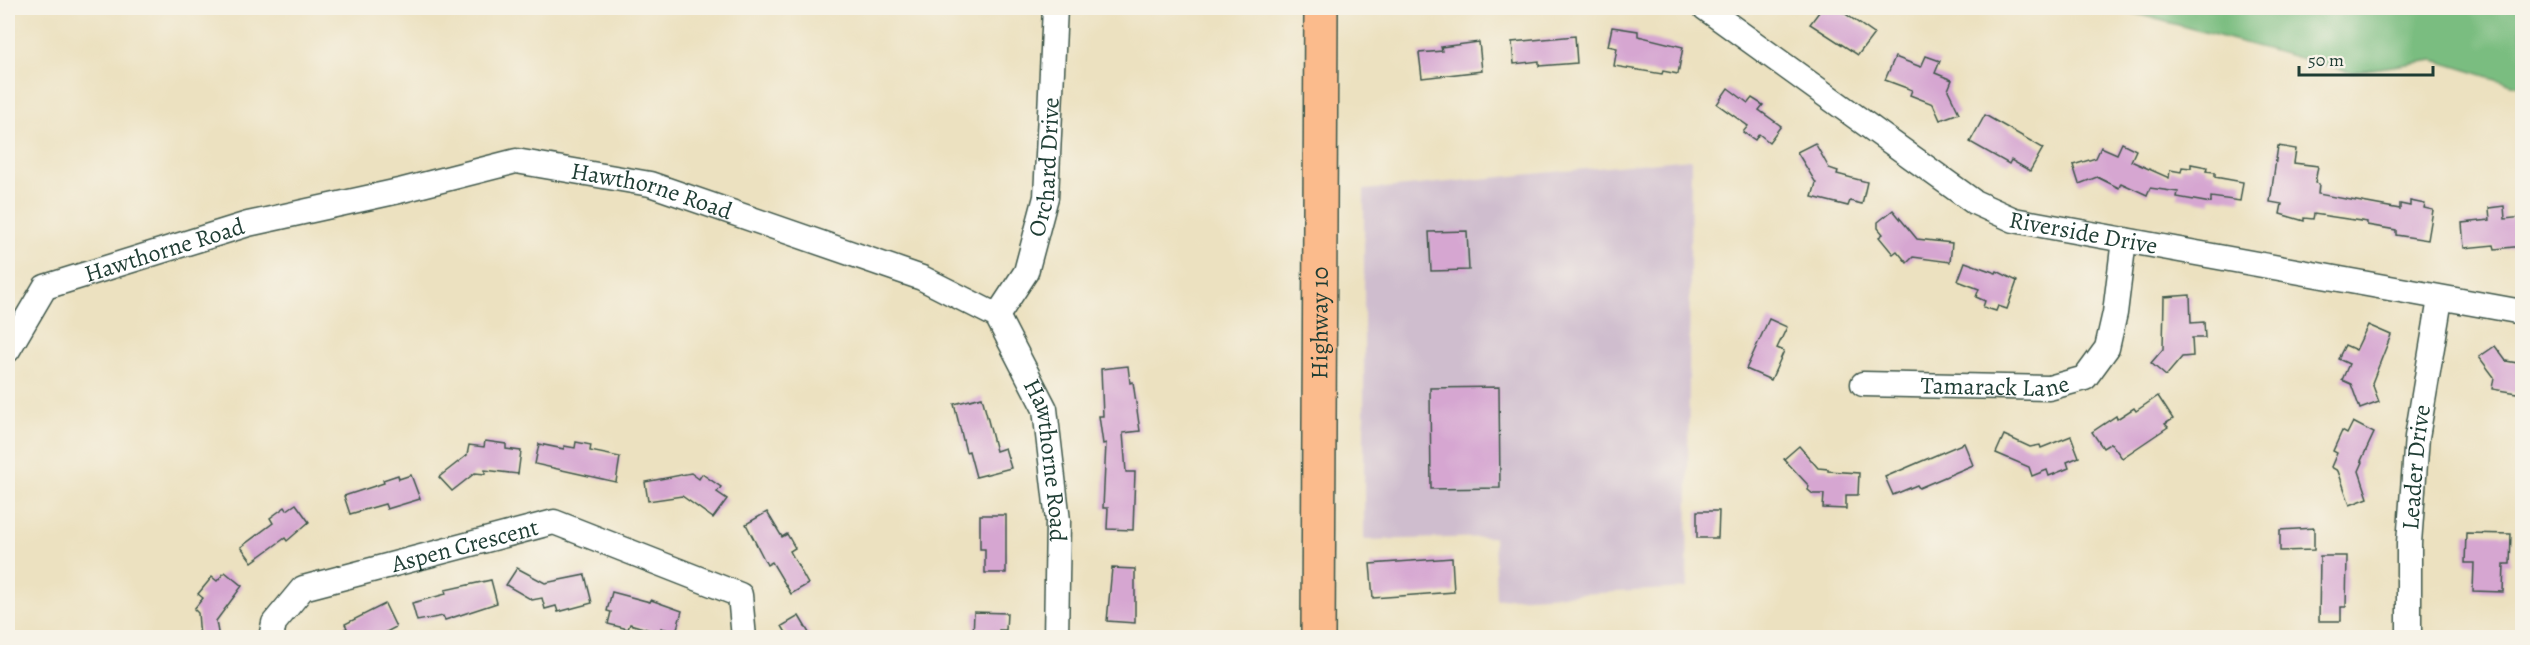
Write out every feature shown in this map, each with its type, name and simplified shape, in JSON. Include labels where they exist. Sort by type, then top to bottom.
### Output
[{"type":"highway","name":"Highway 10","points":[[1318,638],[1321,8]]},
{"type":"street","name":"Orchard Drive","points":[[997,316],[1026,272],[1046,197],[1055,8]]},
{"type":"street","name":"Riverside Drive","points":[[1705,8],[1974,202],[2014,220],[2440,299],[2523,312]]},
{"type":"street","name":"Hawthorne Road","points":[[8,350],[45,287],[248,224],[399,191],[516,161],[650,184],[922,278],[997,316],[1044,409],[1058,520],[1056,638]]},
{"type":"street","name":"Tamarack Lane","points":[[1863,384],[2049,388],[2085,378],[2107,348],[2115,313],[2124,240]]},
{"type":"street","name":"Leader Drive","points":[[2409,638],[2409,543],[2417,437],[2440,299]]},
{"type":"street","name":"Aspen Crescent","points":[[271,638],[274,623],[303,588],[554,522],[740,594],[744,638]]},
{"type":"shaded area","points":[[1691,159],[1687,588],[1496,599],[1494,537],[1364,540],[1364,190]]},
{"type":"green space","points":[[2115,8],[2522,8],[2522,87],[2434,60],[2352,72]]},
{"type":"building","points":[[1822,8],[1837,8],[1874,34],[1858,55],[1810,24]]},
{"type":"building","points":[[1612,27],[1638,31],[1638,36],[1683,47],[1678,74],[1663,71],[1662,74],[1614,66],[1617,48],[1608,46]]},
{"type":"building","points":[[1575,36],[1577,63],[1539,66],[1539,61],[1514,64],[1512,42]]},
{"type":"building","points":[[1479,42],[1482,71],[1422,78],[1419,53],[1442,51],[1441,47]]},
{"type":"building","points":[[1926,56],[1940,61],[1935,73],[1952,80],[1948,90],[1959,113],[1940,120],[1933,104],[1910,95],[1912,90],[1885,80],[1895,57],[1921,67]]},
{"type":"building","points":[[1728,88],[1748,103],[1752,98],[1763,105],[1759,110],[1781,126],[1769,142],[1759,134],[1755,140],[1743,132],[1748,126],[1717,104]]},
{"type":"building","points":[[1985,115],[2043,148],[2030,171],[2011,160],[2009,164],[1970,142]]},
{"type":"building","points":[[1815,143],[1829,168],[1838,171],[1837,174],[1867,182],[1862,204],[1850,201],[1848,206],[1812,197],[1816,183],[1797,152]]},
{"type":"building","points":[[2122,143],[2136,150],[2131,161],[2169,178],[2170,170],[2181,172],[2182,167],[2191,168],[2191,164],[2207,167],[2206,171],[2215,172],[2215,177],[2243,182],[2240,201],[2211,197],[2211,203],[2177,197],[2178,192],[2150,188],[2147,195],[2121,183],[2119,188],[2097,177],[2079,184],[2073,165],[2096,158],[2101,147],[2117,154]]},
{"type":"building","points":[[2278,146],[2296,149],[2294,163],[2318,166],[2315,183],[2319,184],[2318,194],[2400,209],[2400,204],[2410,206],[2410,201],[2425,204],[2424,208],[2433,210],[2428,240],[2396,235],[2396,230],[2367,225],[2367,222],[2314,214],[2313,219],[2304,218],[2304,221],[2280,214],[2282,204],[2270,202]]},
{"type":"building","points":[[2504,206],[2505,219],[2523,217],[2523,246],[2495,249],[2494,245],[2464,248],[2462,223],[2490,220],[2489,208]]},
{"type":"building","points":[[1893,210],[1917,239],[1952,243],[1950,262],[1913,257],[1907,263],[1897,251],[1893,254],[1879,237],[1883,234],[1878,228],[1878,222]]},
{"type":"building","points":[[1467,231],[1469,270],[1431,271],[1429,232]]},
{"type":"building","points":[[1965,262],[1996,273],[1997,271],[2017,281],[2007,309],[1998,306],[1996,311],[1983,307],[1985,301],[1976,297],[1979,289],[1958,281]]},
{"type":"building","points":[[2190,295],[2191,323],[2204,322],[2205,338],[2192,338],[2193,356],[2182,357],[2166,376],[2151,363],[2163,349],[2164,297]]},
{"type":"building","points":[[1769,319],[1787,327],[1777,348],[1784,351],[1771,380],[1746,369]]},
{"type":"building","points":[[2368,325],[2391,335],[2372,383],[2379,402],[2360,409],[2351,384],[2342,380],[2349,364],[2338,359],[2345,345],[2356,350]]},
{"type":"building","points":[[2495,346],[2506,361],[2523,364],[2523,394],[2492,389],[2494,377],[2479,357]]},
{"type":"building","points":[[1128,366],[1130,383],[1133,382],[1140,431],[1123,433],[1126,472],[1135,472],[1133,530],[1107,529],[1108,508],[1103,508],[1106,443],[1103,444],[1099,416],[1103,416],[1101,369]]},
{"type":"building","points":[[1499,387],[1500,488],[1431,489],[1430,388]]},
{"type":"building","points":[[2158,396],[2173,419],[2165,424],[2168,427],[2122,458],[2111,443],[2103,448],[2092,432],[2116,416],[2117,419],[2134,408],[2136,411]]},
{"type":"building","points":[[982,397],[996,451],[1005,448],[1011,468],[976,477],[969,451],[966,452],[954,404]]},
{"type":"building","points":[[2353,422],[2374,433],[2361,461],[2363,462],[2359,471],[2368,498],[2350,505],[2338,471],[2331,467],[2337,453],[2333,451],[2342,431],[2347,434]]},
{"type":"building","points":[[2004,435],[2030,447],[2040,445],[2041,448],[2071,436],[2079,457],[2067,462],[2069,468],[2049,476],[2047,470],[2032,476],[2029,467],[1996,453]]},
{"type":"building","points":[[485,441],[506,444],[506,449],[521,451],[518,474],[485,470],[485,474],[475,473],[452,491],[439,477],[467,455],[469,445],[484,447]]},
{"type":"building","points":[[576,442],[591,445],[590,451],[620,457],[616,482],[535,464],[539,444],[564,449],[564,446],[575,448]]},
{"type":"building","points":[[1964,443],[1973,465],[1919,488],[1917,485],[1893,495],[1885,477]]},
{"type":"building","points":[[1799,446],[1818,468],[1859,473],[1858,495],[1846,495],[1846,509],[1823,508],[1824,494],[1813,494],[1808,490],[1809,486],[1784,459]]},
{"type":"building","points":[[691,473],[699,479],[702,474],[721,487],[717,492],[727,499],[713,518],[682,496],[648,501],[645,482]]},
{"type":"building","points":[[398,475],[399,479],[411,475],[420,499],[387,509],[385,504],[350,514],[344,496],[384,483],[383,480]]},
{"type":"building","points":[[296,504],[309,522],[287,541],[285,538],[252,562],[241,547],[273,523],[270,518],[285,507],[287,510]]},
{"type":"building","points":[[1697,511],[1719,511],[1718,538],[1697,538]]},
{"type":"building","points":[[767,512],[782,537],[787,534],[795,548],[790,551],[808,584],[791,594],[772,562],[767,565],[746,524]]},
{"type":"building","points":[[980,515],[1006,515],[1006,573],[985,573],[985,549],[980,549]]},
{"type":"building","points":[[2314,528],[2314,550],[2280,551],[2280,530]]},
{"type":"building","points":[[2466,533],[2511,534],[2510,564],[2504,564],[2503,592],[2473,591],[2474,563],[2465,563]]},
{"type":"building","points":[[2320,556],[2347,556],[2346,607],[2341,607],[2341,621],[2319,621]]},
{"type":"building","points":[[1452,558],[1454,592],[1373,598],[1370,564]]},
{"type":"building","points":[[517,568],[545,583],[585,575],[592,603],[558,612],[556,606],[545,609],[542,598],[532,600],[506,585]]},
{"type":"building","points":[[1112,568],[1135,569],[1135,623],[1107,621]]},
{"type":"building","points":[[225,572],[242,586],[216,621],[219,638],[200,638],[198,613],[194,609],[203,598],[198,594],[212,577],[217,581]]},
{"type":"building","points":[[491,580],[497,603],[445,620],[443,616],[417,621],[412,603],[446,594],[445,590]]},
{"type":"building","points":[[612,592],[650,602],[651,600],[682,611],[676,632],[661,628],[660,633],[630,624],[628,629],[608,624],[611,612],[607,611]]},
{"type":"building","points":[[385,604],[396,627],[375,638],[327,638],[347,628],[345,624]]},
{"type":"building","points":[[974,612],[1007,613],[1006,630],[999,630],[998,638],[973,638]]},
{"type":"building","points":[[799,616],[812,638],[789,638],[782,626]]}]
